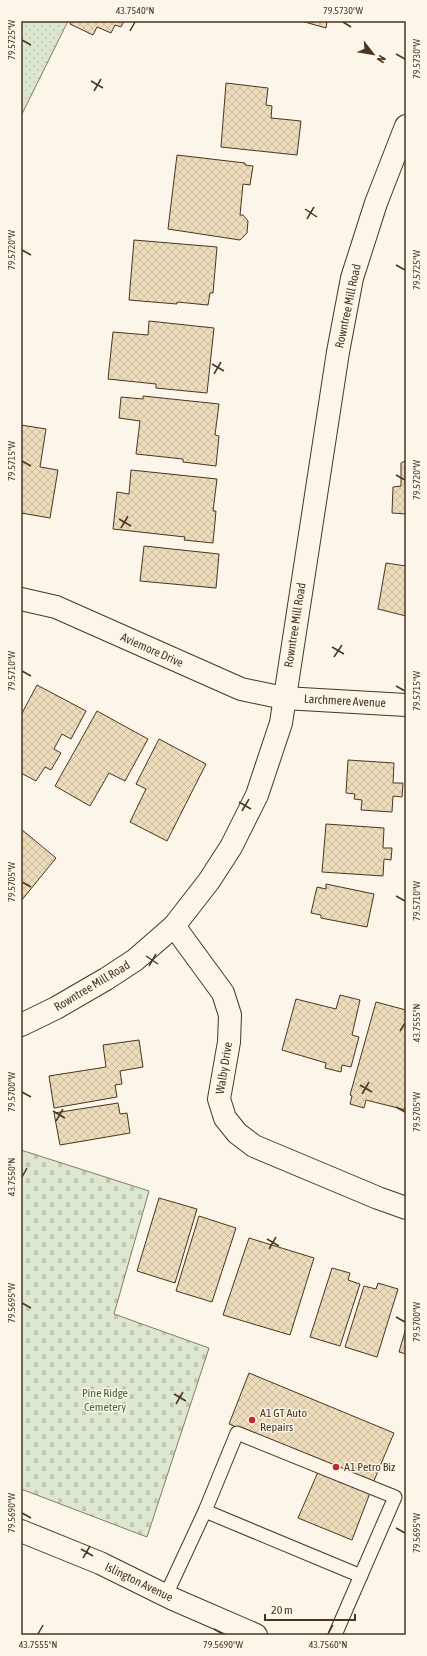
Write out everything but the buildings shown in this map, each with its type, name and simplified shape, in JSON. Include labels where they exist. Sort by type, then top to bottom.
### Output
[{"type":"street","name":"Rowntree Mill Road","points":[[21,1025],[56,1008],[106,979],[135,960],[174,926],[209,881],[231,847],[257,795],[281,723],[337,360],[352,278],[376,203],[406,126]]},
{"type":"street","name":"Aviemore Drive","points":[[21,599],[56,607],[241,689],[284,698]]},
{"type":"street","name":"Larchmere Avenue","points":[[284,698],[406,705]]},
{"type":"street","name":"Walby Drive","points":[[174,926],[223,993],[230,1014],[229,1042],[219,1099],[225,1118],[237,1133],[254,1146],[378,1198],[406,1208]]},
{"type":"street","name":"Islington Avenue","points":[[21,1531],[100,1563],[166,1596],[256,1635]]},
{"type":"lane","points":[[166,1596],[205,1511],[237,1433],[395,1497],[335,1635]]},
{"type":"lane","points":[[205,1511],[361,1576]]},
{"type":"green space","points":[[21,21],[68,21],[21,116]]},
{"type":"green space","name":"Pine Ridge Cemetery","points":[[21,1150],[149,1191],[114,1314],[209,1348],[147,1537],[21,1489]]},
{"type":"place","name":"A1 GT Auto Repairs","points":[[252,1420]]},
{"type":"place","name":"A1 Petro Biz","points":[[336,1467]]}]
